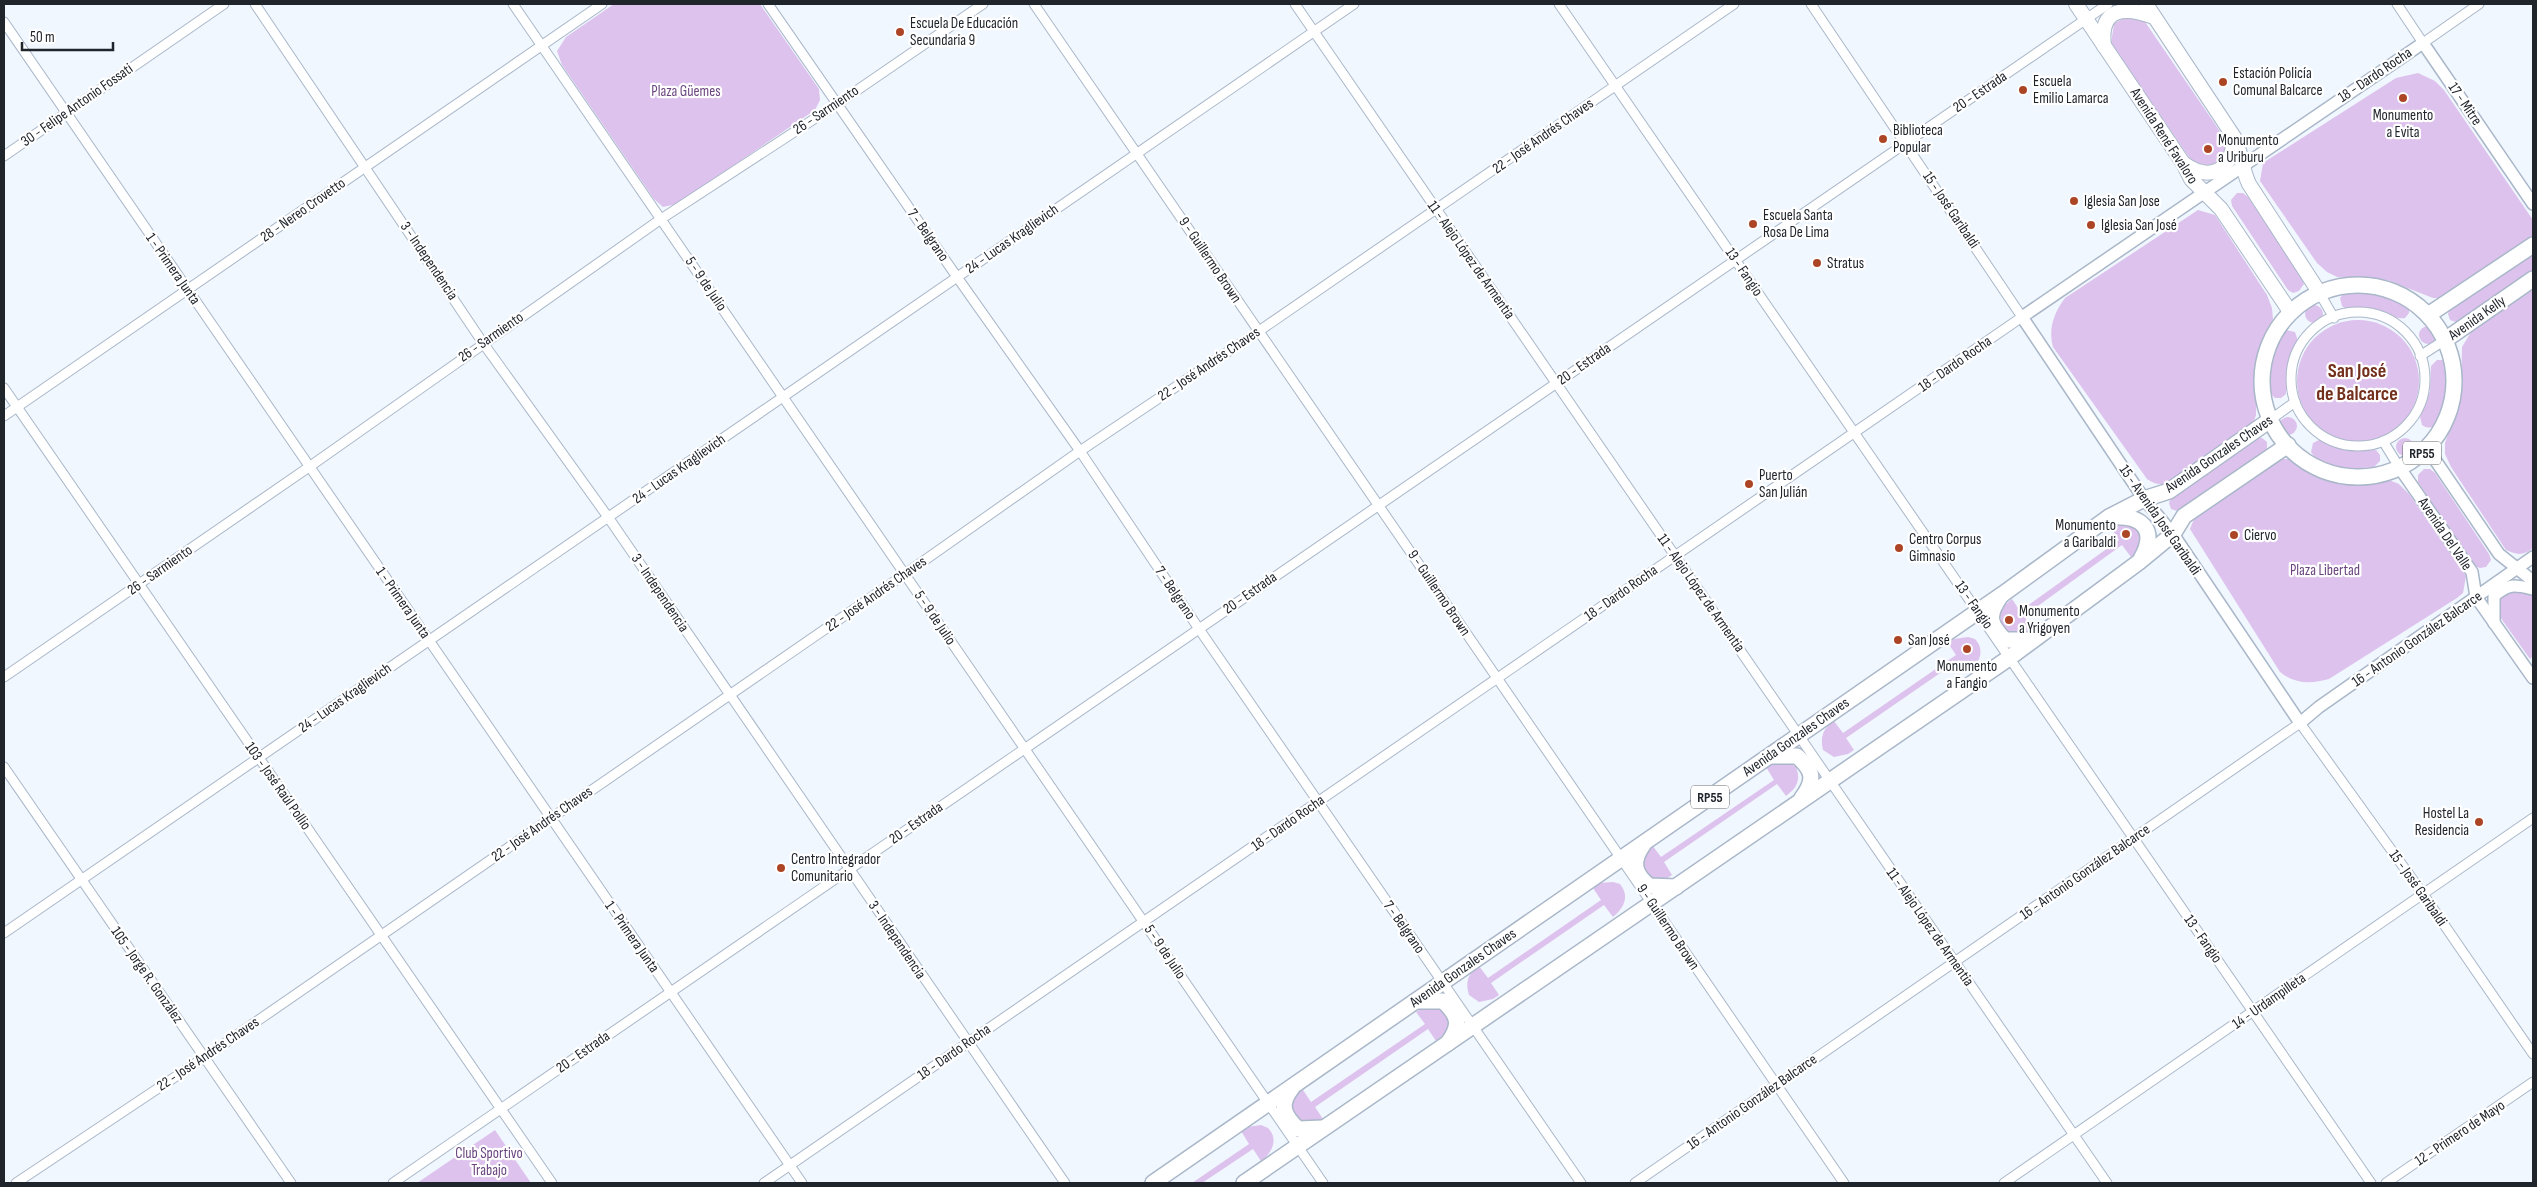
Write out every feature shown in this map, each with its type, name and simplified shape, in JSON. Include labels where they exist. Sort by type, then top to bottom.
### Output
[{"type":"main road","name":"Avenida René Favaloro","points":[[2076,4],[2183,163],[2190,179],[2221,209],[2291,313]]},
{"type":"main road","points":[[2146,4],[2234,137],[2239,147],[2242,168],[2249,184],[2319,292]]},
{"type":"main road","points":[[2104,46],[2102,32],[2107,21],[2119,10],[2134,9],[2154,17]]},
{"type":"main road","points":[[2183,163],[2200,173],[2208,174],[2219,170],[2230,157],[2234,137]]},
{"type":"main road","name":"Avenida Kelly","points":[[2428,315],[2533,245]]},
{"type":"main road","name":"Avenida Kelly","points":[[2445,340],[2533,279]]},
{"type":"main road","name":"RP55","points":[[2349,285],[2386,289],[2406,298],[2428,315],[2445,340],[2452,360],[2455,379],[2453,399],[2447,418],[2427,448],[2399,468],[2370,476],[2330,473],[2311,464],[2288,445],[2270,420],[2264,401],[2262,380],[2264,361],[2271,341],[2291,313],[2319,292],[2349,285]]},
{"type":"main road","name":"Avenida Gonzales Chaves","points":[[1153,1183],[2003,594],[2109,517],[2144,499],[2169,491],[2270,420]]},
{"type":"main road","name":"Avenida Gonzales Chaves","points":[[1244,1183],[2009,658],[2139,562],[2173,534],[2184,516],[2288,445]]},
{"type":"main road","points":[[2109,517],[2134,518],[2144,525],[2149,537],[2147,549],[2139,562]]},
{"type":"main road","points":[[2003,594],[1993,608],[1991,620],[1997,632],[2006,640],[2033,640]]},
{"type":"main road","points":[[1768,756],[1797,756],[1806,764],[1812,776],[1809,788],[1799,802]]},
{"type":"main road","points":[[1645,842],[1636,854],[1634,866],[1640,878],[1649,886],[1676,886]]},
{"type":"main road","points":[[1416,1001],[1443,1001],[1451,1008],[1457,1021],[1455,1033],[1447,1044]]},
{"type":"main road","points":[[1295,1085],[1285,1097],[1283,1109],[1289,1120],[1298,1128],[1309,1130],[1325,1128]]},
{"type":"street","name":"30 - Felipe Antonio Fossati","points":[[4,156],[224,4]]},
{"type":"street","name":"3 - Independencia","points":[[255,4],[483,342],[608,518],[1065,1183]]},
{"type":"street","name":"5 - 9 de Julio","points":[[513,4],[1324,1183]]},
{"type":"street","name":"28 - Nereo Crovetto","points":[[4,416],[602,4]]},
{"type":"street","name":"7 - Belgrano","points":[[768,4],[1080,451],[1198,629],[1581,1183]]},
{"type":"street","name":"26 - Sarmiento","points":[[4,677],[309,467],[483,342],[661,219],[837,104],[983,4]]},
{"type":"street","name":"9 - Guillermo Brown","points":[[1034,4],[1844,1183]]},
{"type":"street","name":"11 - Alejo López de Armentia","points":[[1295,4],[2107,1183]]},
{"type":"street","name":"24 - Lucas Kraglievich","points":[[4,933],[1354,4]]},
{"type":"street","name":"13 - Fangio","points":[[1559,4],[2371,1183]]},
{"type":"street","name":"22 - José Andrés Chaves","points":[[16,1183],[205,1056],[905,574],[1080,451],[1259,331],[1734,4]]},
{"type":"street","name":"15 - José Garibaldi","points":[[1811,4],[1906,142],[2022,318]]},
{"type":"street","name":"20 - Estrada","points":[[392,1183],[2108,4]]},
{"type":"street","name":"17 - Mitre","points":[[2397,4],[2533,204]]},
{"type":"street","name":"18 - Dardo Rocha","points":[[764,1183],[2479,4]]},
{"type":"street","name":"1 - Primera Junta","points":[[4,22],[802,1183]]},
{"type":"street","points":[[2319,292],[2334,318]]},
{"type":"street","points":[[2364,313],[2382,317],[2399,326],[2413,341],[2420,356],[2425,378],[2423,397],[2415,415],[2402,430],[2382,441],[2361,446],[2344,445],[2326,438],[2312,428],[2301,414],[2295,402],[2291,378],[2294,358],[2304,339],[2314,328],[2344,314],[2364,313]]},
{"type":"street","name":"15 - Avenida José Garibaldi","points":[[2022,318],[2144,499],[2173,534],[2300,723]]},
{"type":"street","name":"Avenida Kelly","points":[[2420,356],[2445,340]]},
{"type":"street","name":"103 - José Raúl Pollio","points":[[4,388],[552,1183]]},
{"type":"street","name":"Avenida Gonzales Chaves","points":[[2270,420],[2295,402]]},
{"type":"street","name":"Avenida Del Valle","points":[[2382,441],[2472,572],[2476,597],[2533,678]]},
{"type":"street","points":[[2427,448],[2499,554],[2533,581]]},
{"type":"street","name":"16 - Antonio González Balcarce","points":[[1635,1183],[2134,839],[2533,557]]},
{"type":"street","points":[[2494,624],[2494,596],[2512,585],[2533,589]]},
{"type":"street","name":"15 - José Garibaldi","points":[[2300,723],[2423,894],[2533,1054]]},
{"type":"street","name":"105 - Jorge R. González","points":[[4,767],[80,881],[205,1056],[291,1183]]},
{"type":"street","name":"14 - Urdampilleta","points":[[2004,1183],[2533,818]]},
{"type":"street","name":"12 - Primero de Mayo","points":[[2386,1183],[2533,1082]]},
{"type":"green space","name":"Plaza Güemes","points":[[614,4],[760,4],[819,89],[820,100],[815,110],[677,204],[663,207],[654,199],[562,65],[557,51],[566,37]]},
{"type":"green space","points":[[2128,15],[2143,19],[2228,143],[2222,156],[2216,163],[2207,165],[2193,163],[2111,43],[2114,24]]},
{"type":"green space","points":[[2418,73],[2435,81],[2444,90],[2533,220],[2533,238],[2443,298],[2433,298],[2387,280],[2337,277],[2327,272],[2317,263],[2260,181],[2263,163],[2396,78]]},
{"type":"green space","points":[[2237,193],[2243,193],[2248,197],[2302,278],[2304,284],[2299,291],[2293,293],[2288,290],[2232,206],[2231,200]]},
{"type":"green space","points":[[2198,210],[2215,215],[2267,295],[2272,308],[2273,319],[2257,364],[2256,415],[2253,424],[2168,484],[2160,484],[2147,479],[2053,347],[2051,333],[2055,315],[2065,298]]},
{"type":"green space","points":[[2533,249],[2533,272],[2459,323],[2450,320],[2448,314],[2450,308]]},
{"type":"green space","points":[[2533,290],[2533,548],[2520,554],[2506,550],[2451,467],[2445,454],[2445,443],[2461,398],[2462,347],[2471,332]]},
{"type":"green space","points":[[2364,291],[2395,296],[2406,302],[2409,307],[2409,313],[2405,318],[2401,318],[2374,310],[2353,310],[2342,306],[2340,298],[2344,293]]},
{"type":"green space","points":[[2310,305],[2318,305],[2323,310],[2321,321],[2310,323],[2305,318],[2305,310]]},
{"type":"green space","points":[[2358,320],[2370,321],[2381,325],[2401,338],[2414,358],[2418,369],[2418,393],[2414,404],[2401,424],[2381,437],[2370,441],[2358,442],[2346,441],[2335,437],[2315,424],[2302,404],[2298,393],[2297,381],[2298,369],[2302,358],[2315,338],[2335,325],[2346,321]]},
{"type":"green space","points":[[2424,326],[2432,326],[2437,331],[2435,342],[2424,344],[2419,339],[2419,331]]},
{"type":"green space","points":[[2286,330],[2295,332],[2298,341],[2288,364],[2286,394],[2281,398],[2275,398],[2269,392],[2271,358],[2276,341]]},
{"type":"green space","points":[[2437,360],[2443,360],[2449,366],[2449,383],[2441,417],[2430,428],[2422,425],[2420,417],[2430,391],[2431,366]]},
{"type":"green space","points":[[2284,417],[2292,417],[2297,422],[2295,433],[2284,435],[2279,430],[2279,422]]},
{"type":"green space","points":[[2256,437],[2262,438],[2267,442],[2267,450],[2180,512],[2171,509],[2169,503],[2171,497]]},
{"type":"green space","points":[[2401,438],[2409,438],[2414,443],[2412,454],[2401,456],[2396,451],[2396,443]]},
{"type":"green space","points":[[2319,440],[2348,449],[2376,450],[2380,455],[2380,461],[2374,467],[2367,468],[2331,465],[2316,458],[2311,452],[2313,443]]},
{"type":"green space","name":"Plaza Libertad","points":[[2293,459],[2340,477],[2389,480],[2399,484],[2409,494],[2466,576],[2463,593],[2457,598],[2329,679],[2316,682],[2297,681],[2280,672],[2190,529],[2196,514],[2275,461]]},
{"type":"green space","points":[[2424,469],[2430,469],[2435,473],[2489,554],[2491,560],[2486,567],[2480,568],[2475,566],[2418,482],[2418,475]]},
{"type":"green space","points":[[2131,522],[2144,534],[2137,552],[2131,557],[2122,545],[2024,616],[2032,629],[2018,635],[2005,632],[2000,618],[2002,610],[2007,603],[2012,599],[2020,611],[2119,540],[2111,528],[2117,524]]},
{"type":"green space","points":[[2514,592],[2533,593],[2533,656],[2530,659],[2500,617],[2501,599],[2505,594]]},
{"type":"green space","points":[[1968,637],[1975,639],[1981,653],[1978,661],[1968,672],[1959,660],[1846,738],[1854,750],[1848,754],[1834,757],[1823,750],[1823,733],[1830,724],[1834,721],[1843,733],[1956,655],[1948,643],[1954,639]]},
{"type":"green space","points":[[1786,761],[1796,767],[1798,780],[1793,790],[1786,796],[1777,784],[1664,862],[1672,875],[1666,879],[1652,881],[1642,874],[1642,855],[1652,845],[1661,857],[1774,780],[1766,767],[1772,763]]},
{"type":"green space","points":[[1613,882],[1620,884],[1625,897],[1623,906],[1613,917],[1604,905],[1491,983],[1499,995],[1493,999],[1479,1002],[1469,995],[1468,978],[1475,969],[1479,966],[1488,978],[1601,900],[1593,888],[1599,883]]},
{"type":"green space","points":[[1423,1008],[1443,1008],[1446,1013],[1448,1026],[1444,1034],[1436,1041],[1428,1029],[1315,1107],[1323,1119],[1317,1123],[1303,1126],[1291,1113],[1294,1100],[1303,1090],[1311,1102],[1425,1024],[1416,1012]]},
{"type":"green space","points":[[1261,1125],[1268,1128],[1274,1141],[1271,1150],[1265,1158],[1261,1161],[1253,1149],[1202,1183],[1192,1183],[1249,1144],[1241,1131],[1247,1127]]},
{"type":"green space","name":"Club Sportivo Trabajo","points":[[495,1130],[531,1183],[417,1183]]},
{"type":"place","name":"Escuela De Educación Secundaria 9","points":[[900,32]]},
{"type":"place","name":"Estación Policía Comunal Balcarce","points":[[2223,82]]},
{"type":"place","name":"Escuela Emilio Lamarca","points":[[2023,90]]},
{"type":"place","name":"Monumento a Evita","points":[[2403,98]]},
{"type":"place","name":"Biblioteca Popular","points":[[1883,139]]},
{"type":"place","name":"Monumento a Uriburu","points":[[2208,149]]},
{"type":"place","name":"Iglesia San Jose","points":[[2074,201]]},
{"type":"place","name":"Escuela Santa Rosa De Lima","points":[[1753,224]]},
{"type":"place","name":"Iglesia San José","points":[[2091,225]]},
{"type":"place","name":"Stratus","points":[[1817,263]]},
{"type":"place","name":"Puerto San Julián","points":[[1749,484]]},
{"type":"place","name":"Monumento a Garibaldi","points":[[2126,534]]},
{"type":"place","name":"Ciervo","points":[[2234,535]]},
{"type":"place","name":"Centro Corpus Gimnasio","points":[[1899,548]]},
{"type":"place","name":"Monumento a Yrigoyen","points":[[2009,620]]},
{"type":"place","name":"San José","points":[[1898,640]]},
{"type":"place","name":"Monumento a Fangio","points":[[1967,649]]},
{"type":"place","name":"Hostel La Residencia","points":[[2479,822]]},
{"type":"place","name":"Centro Integrador Comunitario","points":[[781,868]]},
{"type":"district","name":"San José de Balcarce","points":[[2357,382]]}]
